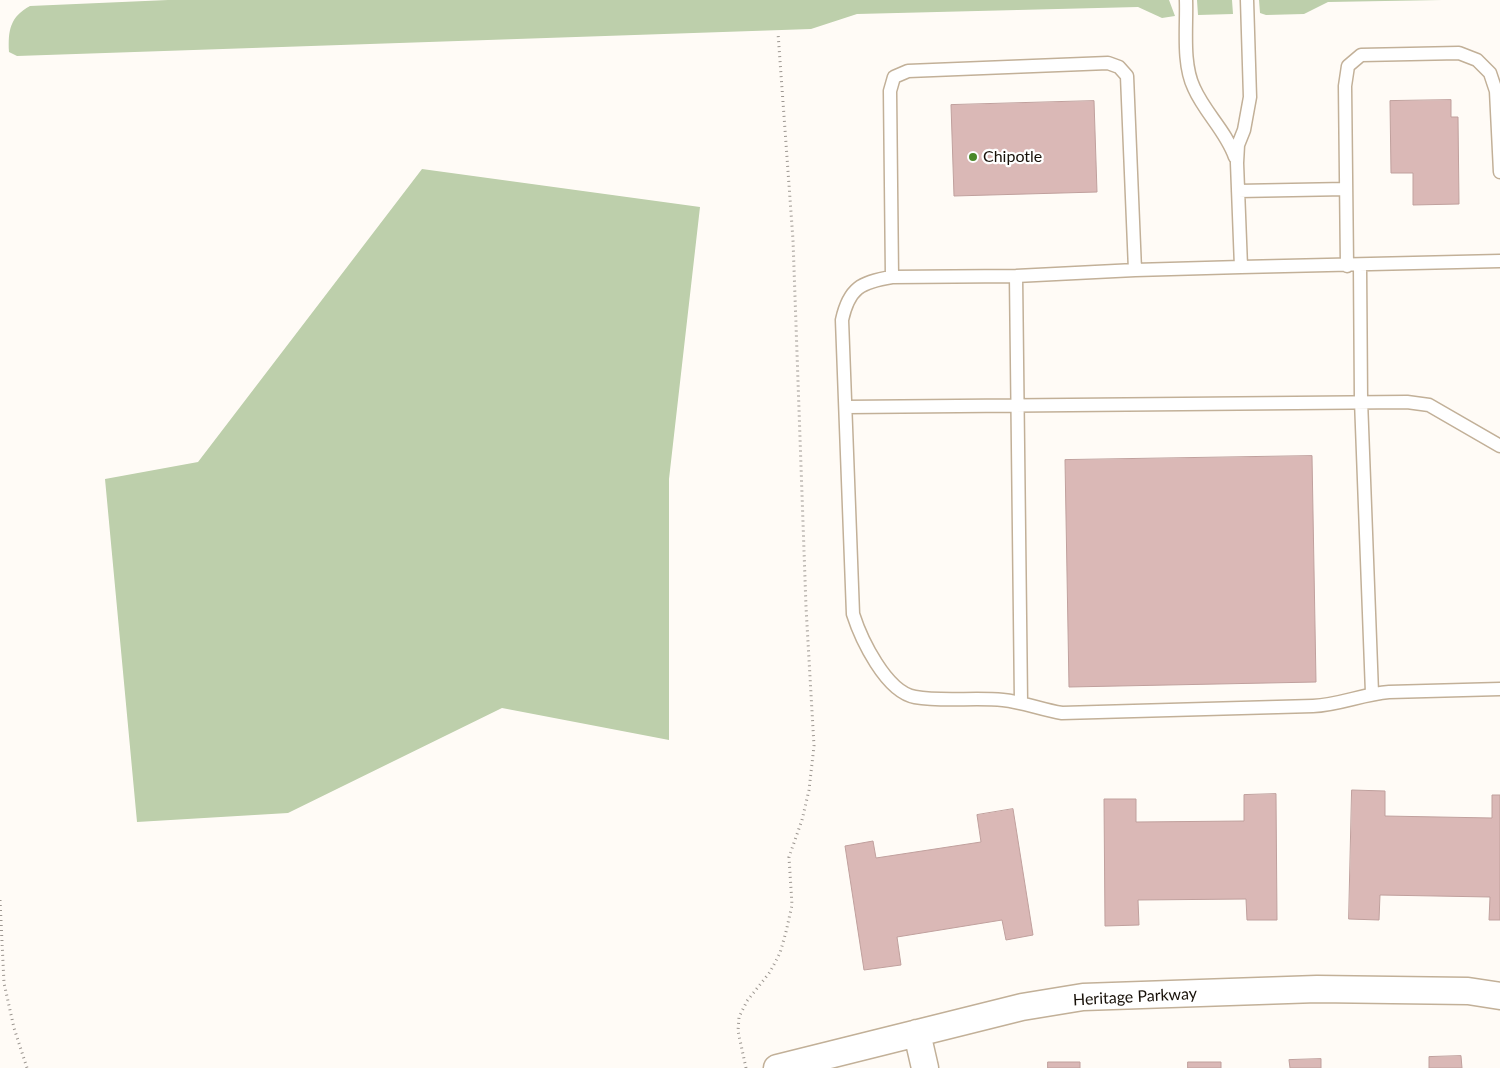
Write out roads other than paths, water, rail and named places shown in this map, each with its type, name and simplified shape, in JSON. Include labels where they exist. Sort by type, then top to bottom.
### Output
[{"type":"street","name":"Heritage Parkway","points":[[777,1068],[1022,1007],[1083,997],[1317,989],[1468,991],[1500,996]]},
{"type":"street","points":[[917,1033],[925,1068]]},
{"type":"lane","points":[[1186,0],[1189,76],[1194,89],[1230,141],[1237,163]]},
{"type":"lane","points":[[1241,267],[1237,163],[1250,98],[1247,0]]},
{"type":"lane","points":[[1372,694],[1361,400],[1353,266],[1346,189],[1346,79],[1348,66],[1361,56],[1459,53],[1477,60],[1490,73],[1496,91],[1500,172]]},
{"type":"lane","points":[[892,277],[890,91],[894,77],[908,71],[1108,64],[1119,67],[1127,76],[1135,270]]},
{"type":"lane","points":[[1238,191],[1346,189]]},
{"type":"lane","points":[[1500,261],[1135,270],[1016,276],[892,277],[874,280],[857,287],[846,302],[842,320],[853,614],[859,631],[884,675],[896,688],[913,697],[1021,702],[1041,710],[1062,713],[1334,705],[1372,694],[1500,689]]},
{"type":"lane","points":[[1016,276],[1021,702]]},
{"type":"lane","points":[[846,407],[1361,400],[1429,405],[1500,446]]},
{"type":"place","name":"Chipotle","points":[[973,157]]}]
